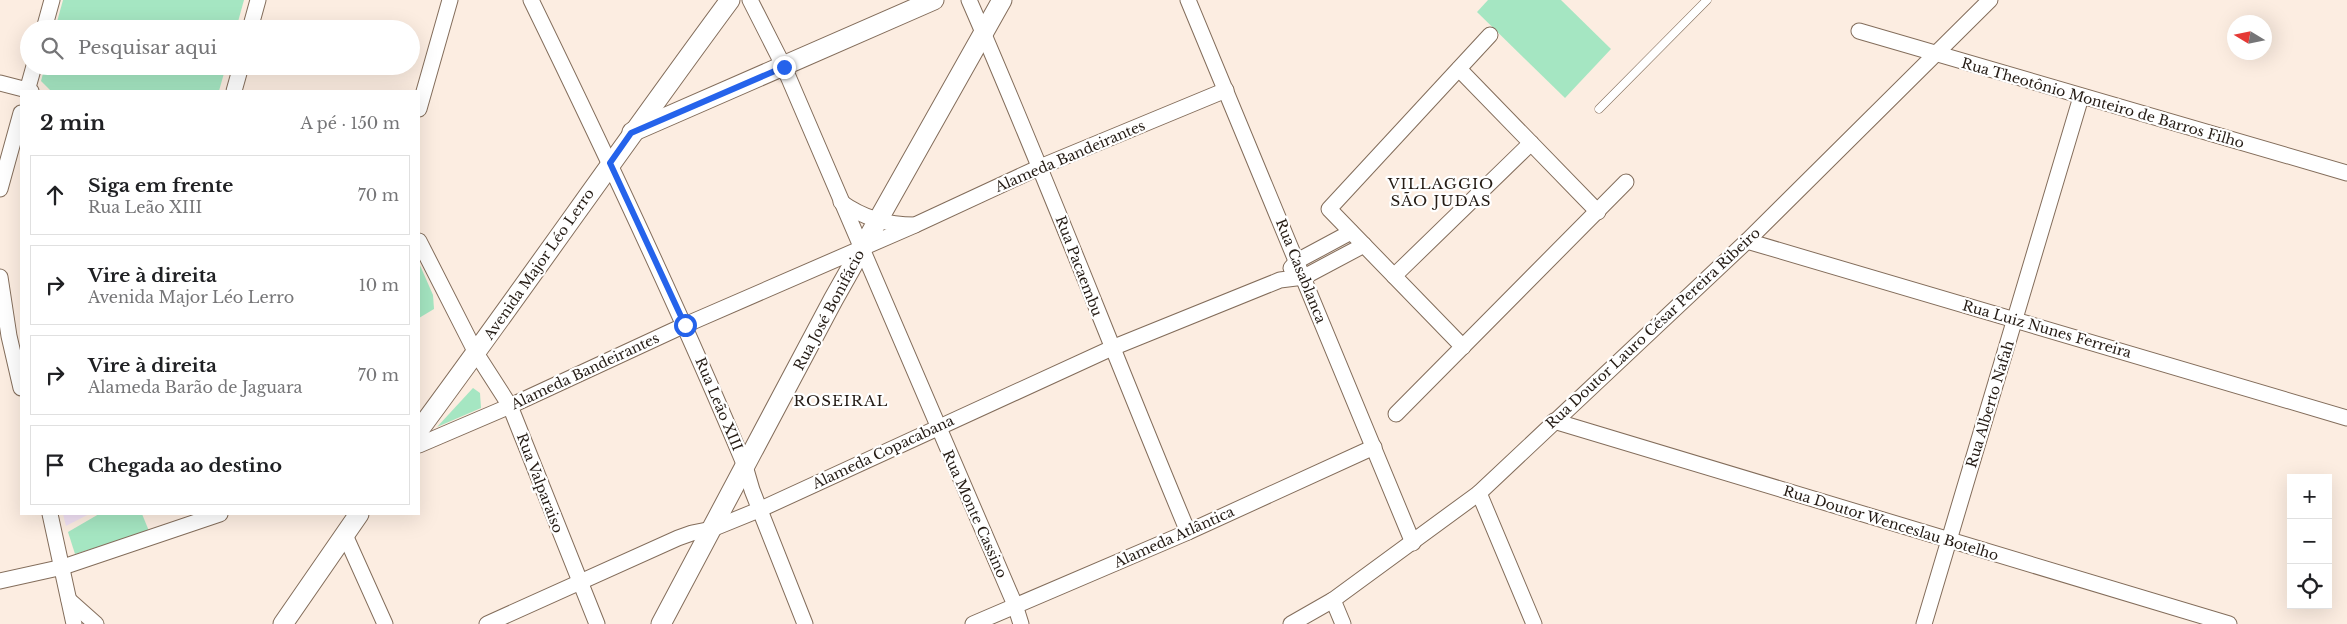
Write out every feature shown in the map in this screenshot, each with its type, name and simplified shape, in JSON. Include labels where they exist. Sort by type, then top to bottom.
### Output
[{"type":"street","points":[[46,20],[52,0]]},
{"type":"street","points":[[252,20],[258,0]]},
{"type":"street","points":[[420,105],[450,0]]},
{"type":"street","name":"Rua Leão XIII","points":[[531,0],[610,163],[685,325],[745,466],[752,490],[805,624]]},
{"type":"street","name":"Avenida Major Léo Lerro","points":[[420,429],[476,353],[631,133],[730,0]]},
{"type":"street","name":"Rua Monte Cassino","points":[[750,0],[784,67],[1015,606],[1021,624]]},
{"type":"street","points":[[631,133],[934,0]]},
{"type":"street","name":"Rua Pacaembu","points":[[969,0],[1040,167],[1188,532]]},
{"type":"street","name":"Rua José Bonifácio","points":[[661,624],[877,221],[1002,0]]},
{"type":"street","name":"Rua Casablanca","points":[[1188,0],[1298,261],[1413,543]]},
{"type":"street","name":"Rua Doutor Lauro César Pereira Ribeiro","points":[[1291,624],[1333,600],[1479,493],[1747,240],[1990,0]]},
{"type":"street","name":"Rua Theotônio Monteiro de Barros Filho","points":[[1859,31],[2347,173]]},
{"type":"street","points":[[1463,347],[1329,209],[1490,35]]},
{"type":"street","points":[[1458,69],[1598,212]]},
{"type":"street","points":[[29,90],[32,75]]},
{"type":"street","points":[[234,90],[238,75]]},
{"type":"street","points":[[0,82],[26,90]]},
{"type":"street","name":"Alameda Bandeirantes","points":[[420,445],[510,406],[685,325],[862,250],[1040,167],[1226,90]]},
{"type":"street","name":"Rua Alberto Nafah","points":[[1924,624],[2081,97]]},
{"type":"street","points":[[0,189],[20,117]]},
{"type":"street","points":[[1394,276],[1530,143]]},
{"type":"street","points":[[1396,414],[1626,182]]},
{"type":"street","points":[[841,202],[877,221]]},
{"type":"street","name":"Alameda Bandeirantes","points":[[877,221],[899,225],[915,225]]},
{"type":"street","name":"Alameda Copacabana","points":[[1280,280],[1298,261],[1351,232]]},
{"type":"street","name":"Rua Luiz Nunes Ferreira","points":[[1747,240],[2347,418]]},
{"type":"street","name":"Rua Valparaiso","points":[[420,243],[476,353],[510,406],[597,624]]},
{"type":"street","points":[[1304,277],[1364,245]]},
{"type":"street","points":[[0,277],[5,338],[20,385]]},
{"type":"street","name":"Alameda Copacabana","points":[[487,624],[580,584],[692,532],[712,529],[761,509],[1112,348],[1280,280],[1304,277]]},
{"type":"street","name":"Rua Doutor Wenceslau Botelho","points":[[1554,421],[2228,624]]},
{"type":"street","name":"Alameda Atlântica","points":[[973,624],[1188,532],[1374,447]]},
{"type":"street","points":[[1479,493],[1534,624]]},
{"type":"street","points":[[50,515],[74,624]]},
{"type":"street","points":[[0,581],[63,567],[217,515]]},
{"type":"street","points":[[283,624],[358,515]]},
{"type":"street","points":[[344,535],[385,624]]},
{"type":"street","points":[[69,600],[96,624]]},
{"type":"street","points":[[1333,600],[1342,624]]},
{"type":"lane","points":[[1599,109],[1707,0]]},
{"type":"shaded area","points":[[63,515],[87,515],[66,526]]},
{"type":"green space","points":[[63,0],[244,0],[238,20],[57,20]]},
{"type":"green space","points":[[1488,0],[1561,0],[1611,49],[1565,98],[1477,12]]},
{"type":"green space","points":[[43,75],[223,75],[219,90],[50,90],[41,81]]},
{"type":"green space","points":[[420,265],[433,295],[434,309],[420,317]]},
{"type":"green space","points":[[473,388],[480,393],[481,408],[437,427]]},
{"type":"green space","points":[[97,515],[142,515],[149,531],[75,554],[68,532]]},
{"type":"district","name":"VILLAGGIO SÃO JUDAS","points":[[1441,192]]},
{"type":"district","name":"ROSEIRAL","points":[[841,401]]},
{"type":"route","points":[[685,325],[610,163],[631,133],[784,67]]}]
